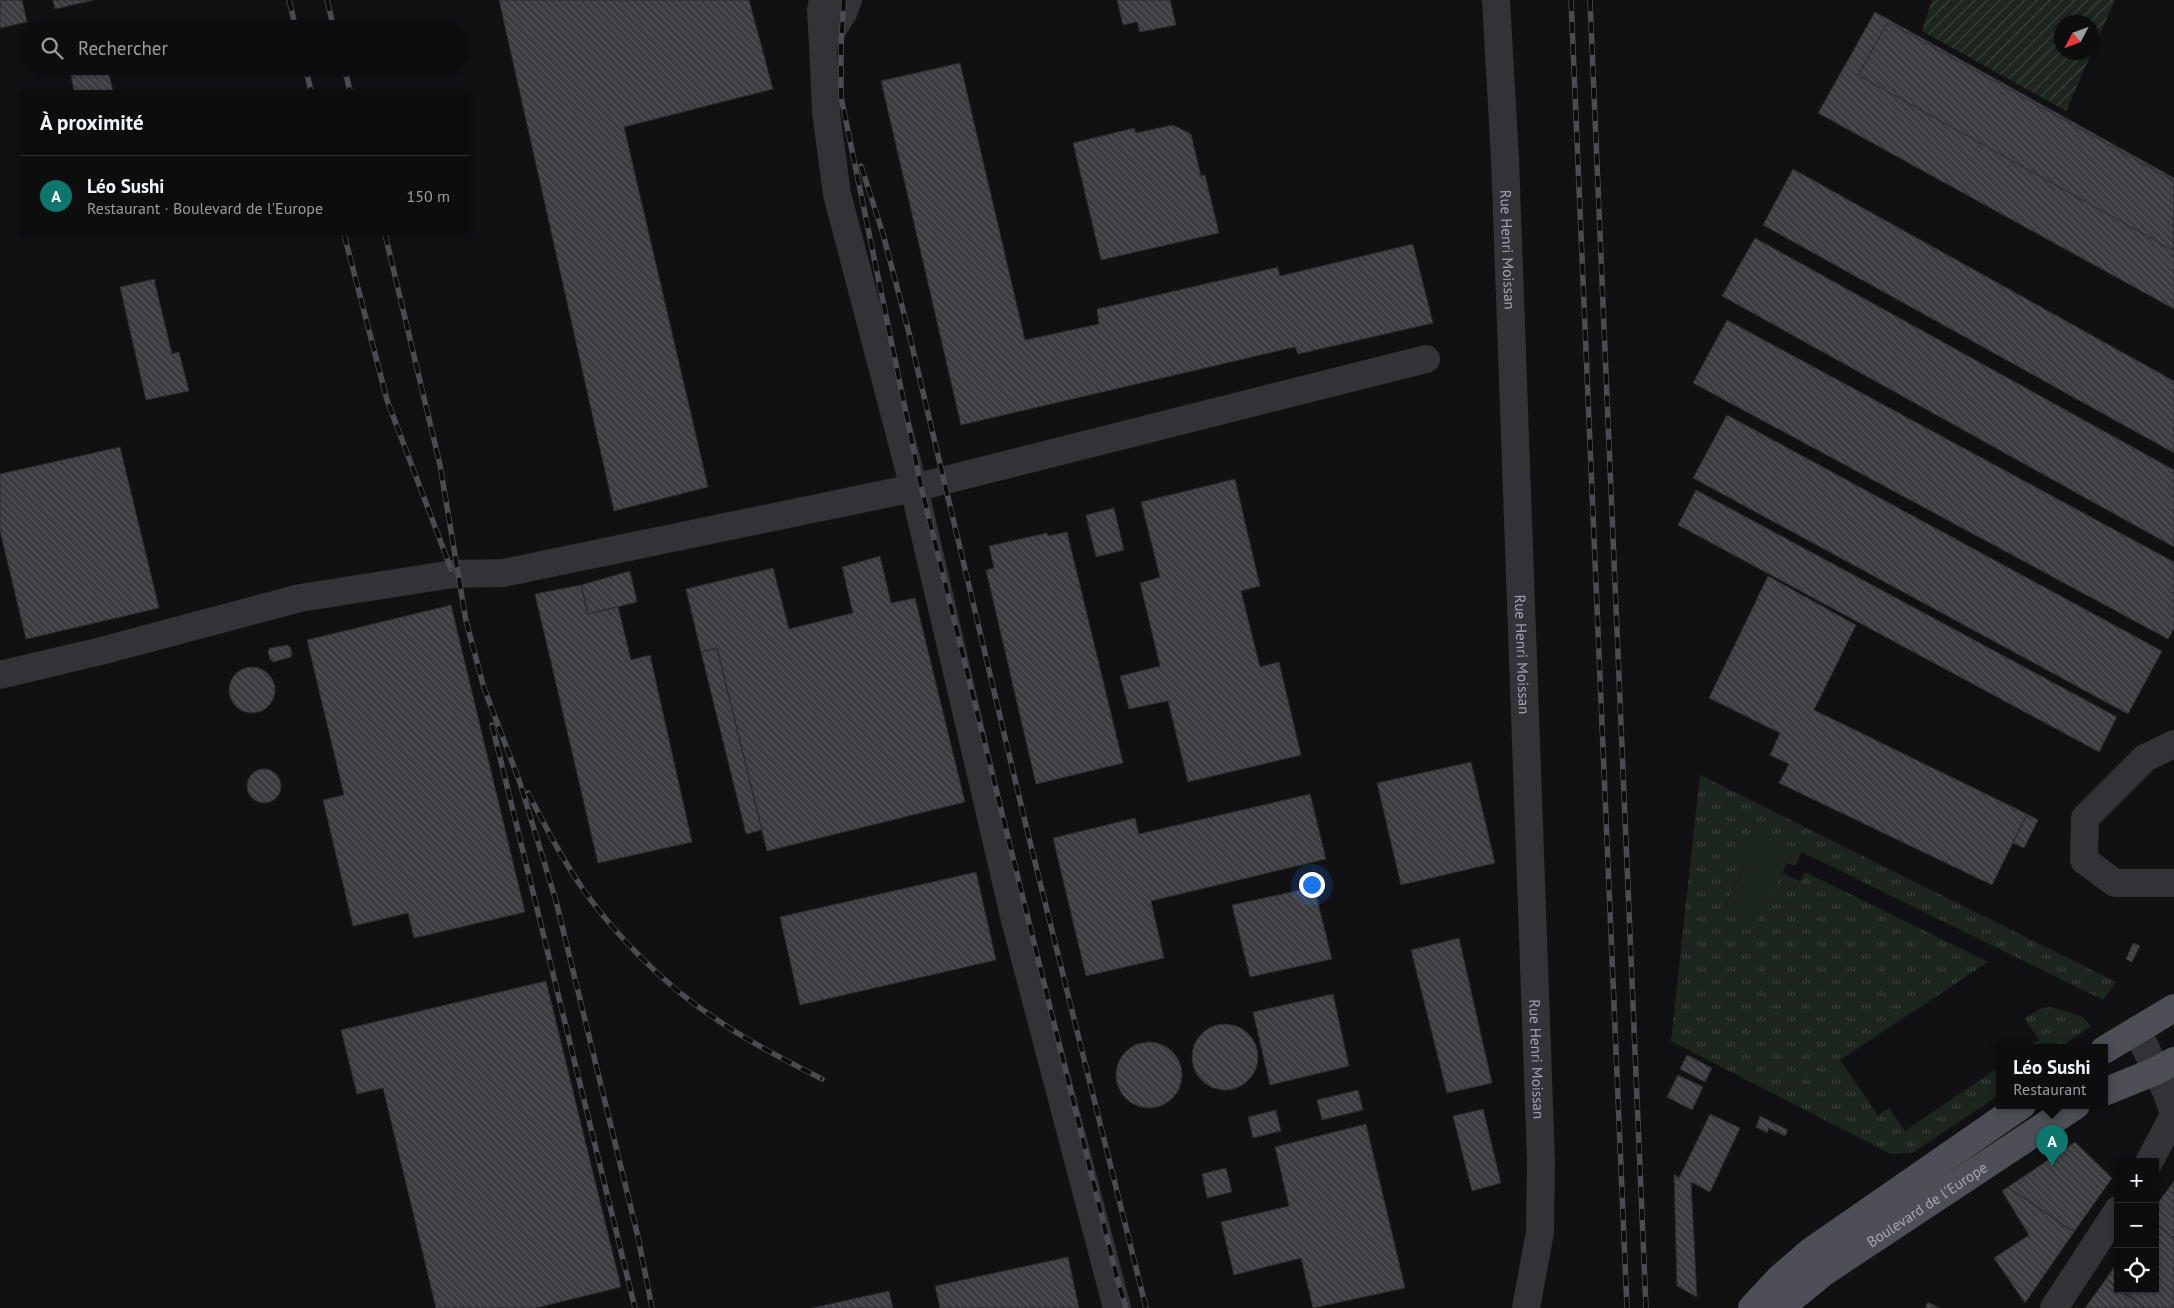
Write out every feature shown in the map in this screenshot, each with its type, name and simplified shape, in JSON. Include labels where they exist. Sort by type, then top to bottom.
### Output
[{"type":"main road","points":[[2108,1048],[2174,1008]]},
{"type":"main road","points":[[2108,1090],[2165,1066]]},
{"type":"main road","name":"Boulevard de l'Europe","points":[[1752,1308],[1780,1278],[1810,1252],[2016,1109]]},
{"type":"main road","name":"Boulevard de l'Europe","points":[[1780,1308],[1824,1272],[2070,1109]]},
{"type":"street","points":[[823,0],[821,10],[826,112],[837,194],[914,488],[1015,920],[1117,1308]]},
{"type":"street","points":[[823,44],[843,13],[848,0]]},
{"type":"street","name":"Rue Henri Moissan","points":[[1496,0],[1505,158],[1541,1160],[1540,1232],[1526,1308]]},
{"type":"street","points":[[0,674],[100,651],[300,598],[453,574],[503,573],[914,488],[1426,359]]},
{"type":"street","points":[[2174,744],[2145,758],[2085,818],[2084,860],[2115,883],[2174,883]]},
{"type":"street","points":[[2137,1030],[2165,1066],[2167,1093],[2174,1114],[2151,1158]]},
{"type":"street","points":[[2054,1308],[2114,1216]]},
{"type":"green space","points":[[1932,0],[2115,0],[2099,36],[2099,15],[2054,15],[2054,60],[2089,60],[2066,111],[1922,31]]},
{"type":"green space","points":[[1700,775],[2116,982],[2103,1000],[1802,852],[1795,866],[1787,863],[1791,855],[1746,865],[1726,903],[1758,919],[1782,873],[1800,881],[1805,872],[1988,962],[1840,1060],[1878,1115],[1889,1108],[1905,1131],[1996,1069],[1996,1097],[1912,1153],[1891,1154],[1671,1041]]},
{"type":"green space","points":[[1750,834],[1791,855],[1758,920],[1726,904],[1746,866],[1738,862]]},
{"type":"green space","points":[[2052,1007],[2083,1017],[2091,1026],[2065,1044],[2033,1044],[2039,1040],[2024,1018],[2042,1008]]},
{"type":"building","points":[[0,0],[22,0],[27,20],[20,20],[20,24],[0,28]]},
{"type":"building","points":[[53,0],[94,0],[55,9]]},
{"type":"building","points":[[499,0],[749,0],[773,89],[624,127],[708,487],[614,511]]},
{"type":"building","points":[[1117,0],[1170,0],[1176,25],[1140,32],[1137,22],[1123,25]]},
{"type":"building","points":[[1875,12],[2174,178],[2174,309],[1818,113]]},
{"type":"building","points":[[1888,22],[2174,181],[2174,251],[1858,75]]},
{"type":"building","points":[[960,63],[1025,340],[1099,324],[1097,309],[1278,267],[1280,276],[1413,244],[1433,323],[1298,354],[1295,347],[961,425],[881,81]]},
{"type":"building","points":[[71,75],[109,75],[113,90],[74,90]]},
{"type":"building","points":[[1173,125],[1191,134],[1201,176],[1205,175],[1219,233],[1101,260],[1073,143],[1134,128],[1136,133]]},
{"type":"building","points":[[1793,169],[2174,381],[2174,453],[1763,225]]},
{"type":"building","points":[[1755,238],[2174,470],[2174,547],[1722,296]]},
{"type":"building","points":[[154,279],[172,354],[179,352],[189,391],[146,400],[120,287]]},
{"type":"building","points":[[1727,320],[2174,562],[2174,629],[2168,639],[1693,383]]},
{"type":"building","points":[[1727,415],[2162,651],[2128,714],[1693,478]]},
{"type":"building","points":[[120,447],[159,608],[26,639],[0,531],[0,474]]},
{"type":"building","points":[[1235,479],[1260,586],[1241,591],[1260,667],[1279,662],[1301,755],[1188,782],[1168,701],[1129,709],[1120,676],[1160,666],[1140,583],[1160,577],[1141,502]]},
{"type":"building","points":[[1696,490],[2117,717],[2099,752],[1678,525]]},
{"type":"building","points":[[1114,508],[1124,550],[1096,557],[1086,515]]},
{"type":"building","points":[[1067,532],[1123,763],[1036,784],[986,570],[994,568],[989,546],[1047,533],[1048,536]]},
{"type":"building","points":[[880,556],[891,603],[915,598],[965,802],[767,851],[717,648],[701,652],[686,589],[773,568],[789,629],[853,613],[842,567]]},
{"type":"building","points":[[630,571],[637,602],[588,614],[581,585]]},
{"type":"building","points":[[1768,576],[1856,625],[1814,710],[2027,814],[1992,885],[1779,783],[1789,764],[1770,755],[1780,733],[1709,698]]},
{"type":"building","points":[[581,585],[588,614],[618,607],[631,660],[650,655],[692,842],[598,863],[535,594]]},
{"type":"building","points":[[451,605],[525,912],[414,938],[408,913],[353,926],[323,800],[344,795],[307,640]]},
{"type":"building","points":[[287,645],[290,647],[291,657],[273,662],[270,659],[268,652],[270,648]]},
{"type":"building","points":[[717,648],[762,830],[746,834],[701,652]]},
{"type":"building","points":[[248,667],[256,667],[265,671],[271,677],[275,690],[271,703],[265,709],[256,713],[248,713],[239,709],[233,703],[229,694],[229,686],[233,677],[239,671]]},
{"type":"building","points":[[1471,762],[1495,863],[1401,885],[1377,783]]},
{"type":"building","points":[[264,769],[271,770],[276,774],[280,779],[280,793],[276,798],[271,802],[264,803],[257,802],[252,798],[248,793],[247,786],[248,779],[252,774],[257,770]]},
{"type":"building","points":[[1310,794],[1326,859],[1151,901],[1164,958],[1086,976],[1053,838],[1135,818],[1139,834]]},
{"type":"building","points":[[2027,814],[2038,820],[2024,848],[2013,843]]},
{"type":"building","points":[[976,872],[996,960],[800,1005],[780,917]]},
{"type":"building","points":[[1314,887],[1332,959],[1250,977],[1232,905]]},
{"type":"building","points":[[1459,938],[1492,1083],[1447,1093],[1411,950]]},
{"type":"building","points":[[2133,943],[2140,946],[2132,962],[2126,959]]},
{"type":"building","points":[[546,981],[621,1287],[536,1308],[436,1308],[383,1088],[357,1094],[341,1030]]},
{"type":"building","points":[[1333,994],[1349,1066],[1270,1085],[1253,1012]]},
{"type":"building","points":[[1225,1024],[1238,1026],[1248,1034],[1256,1044],[1258,1057],[1256,1070],[1248,1080],[1238,1088],[1225,1090],[1212,1088],[1202,1080],[1194,1070],[1192,1057],[1194,1044],[1202,1034],[1212,1026]]},
{"type":"building","points":[[1149,1042],[1162,1044],[1177,1057],[1180,1062],[1182,1075],[1180,1088],[1167,1103],[1162,1106],[1149,1108],[1136,1106],[1121,1093],[1118,1088],[1116,1075],[1118,1062],[1131,1047],[1136,1044]]},
{"type":"building","points":[[1687,1055],[1712,1068],[1705,1082],[1680,1069]]},
{"type":"building","points":[[1678,1075],[1703,1087],[1692,1110],[1667,1097]]},
{"type":"building","points":[[1358,1090],[1363,1110],[1322,1120],[1317,1100]]},
{"type":"building","points":[[1483,1109],[1501,1183],[1472,1191],[1453,1116]]},
{"type":"building","points":[[1276,1110],[1281,1131],[1253,1138],[1248,1117]]},
{"type":"building","points":[[1710,1114],[1740,1128],[1710,1192],[1691,1182],[1697,1297],[1677,1286],[1674,1174],[1679,1178]]},
{"type":"building","points":[[1760,1116],[1788,1130],[1785,1136],[1769,1128],[1767,1133],[1756,1127]]},
{"type":"building","points":[[1366,1124],[1405,1288],[1313,1308],[1301,1258],[1234,1275],[1221,1222],[1289,1206],[1275,1147]]},
{"type":"building","points":[[2075,1142],[2112,1178],[2074,1232],[2008,1187]]},
{"type":"building","points":[[1226,1168],[1232,1192],[1207,1198],[1202,1174]]},
{"type":"building","points":[[2174,1181],[2174,1238],[2159,1226],[2159,1202]]},
{"type":"building","points":[[2008,1187],[2074,1232],[2025,1303],[1994,1258],[2029,1235],[2002,1191]]},
{"type":"building","points":[[2159,1226],[2174,1238],[2174,1308],[2145,1308],[2125,1293],[2159,1293]]},
{"type":"building","points":[[1068,1257],[1079,1308],[940,1308],[935,1286]]},
{"type":"building","points":[[2114,1267],[2114,1285],[2106,1279]]},
{"type":"building","points":[[2106,1279],[2114,1286],[2114,1293],[2124,1293],[2145,1308],[2085,1308]]},
{"type":"building","points":[[889,1291],[893,1308],[812,1308]]},
{"type":"building","points":[[1928,1302],[1939,1308],[1925,1308]]},
{"type":"railway","points":[[289,0],[294,20]]},
{"type":"railway","points":[[327,0],[332,20]]},
{"type":"railway","points":[[844,0],[841,45],[841,97],[921,486],[1126,1308]]},
{"type":"railway","points":[[1571,0],[1627,1308]]},
{"type":"railway","points":[[1590,0],[1646,1308]]},
{"type":"railway","points":[[307,75],[311,90]]},
{"type":"railway","points":[[346,75],[350,90]]},
{"type":"railway","points":[[861,166],[883,234],[908,329],[1027,830],[1146,1308]]},
{"type":"railway","points":[[344,235],[387,400],[451,569]]},
{"type":"railway","points":[[385,235],[440,465],[466,621],[484,688],[520,783],[556,901],[638,1237],[652,1308]]},
{"type":"railway","points":[[492,725],[635,1308]]},
{"type":"railway","points":[[528,793],[562,856],[585,892],[612,926],[644,960],[678,991],[726,1026],[766,1050],[822,1079]]},
{"type":"place","name":"Léo Sushi","points":[[2052,1166]]}]
